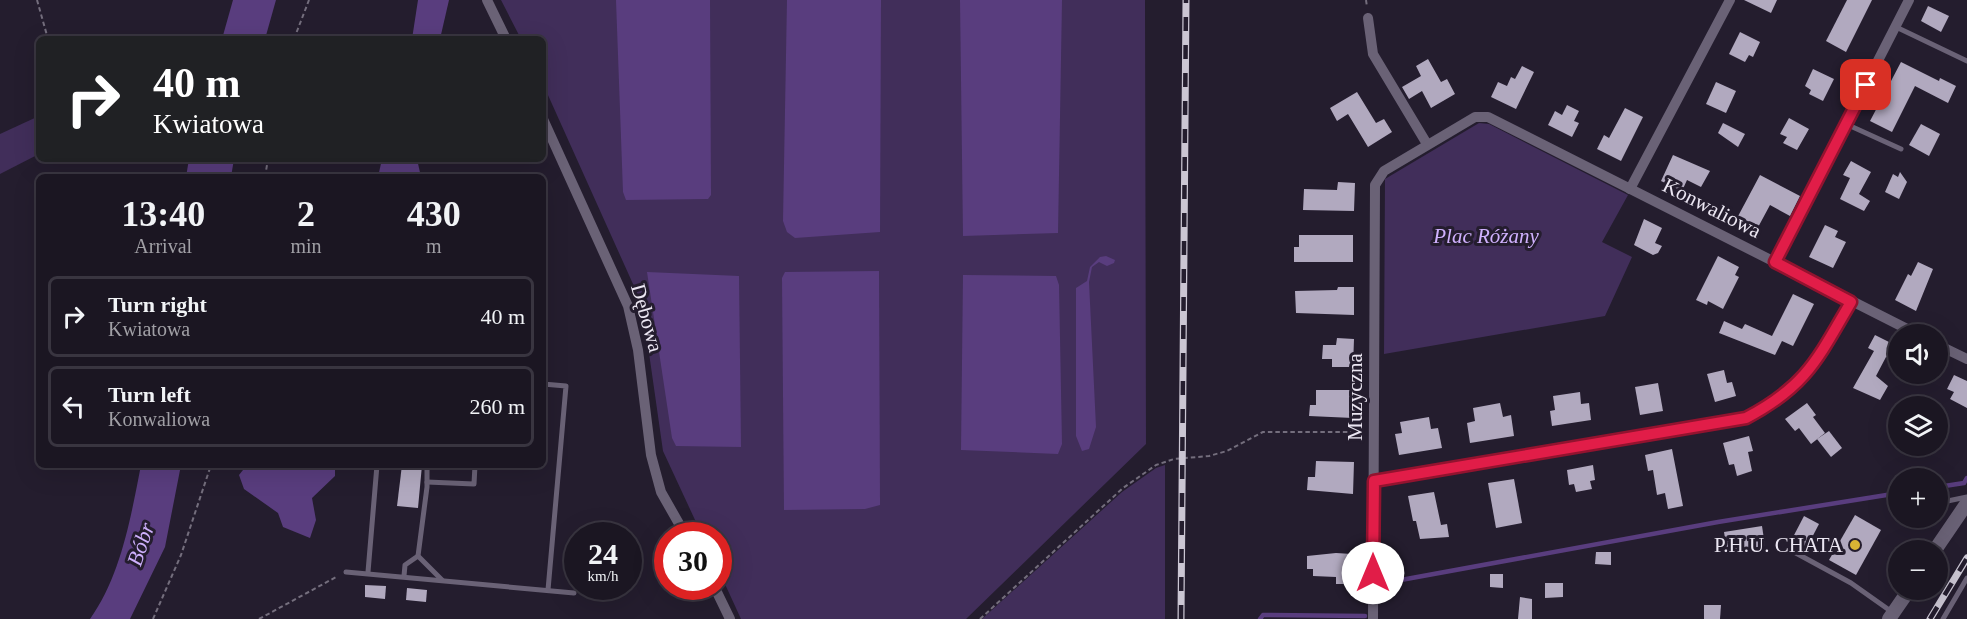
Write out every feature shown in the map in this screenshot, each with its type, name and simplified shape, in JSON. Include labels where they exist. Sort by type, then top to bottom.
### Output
[{"type":"street","points":[[487,0],[505,36]]},
{"type":"street","points":[[1630,189],[1702,57],[1730,0]]},
{"type":"street","points":[[1775,262],[1909,0]]},
{"type":"street","points":[[1368,18],[1373,54],[1427,144]]},
{"type":"street","name":"Konwaliowa","points":[[1427,144],[1475,117],[1488,117],[1896,324]]},
{"type":"street","name":"Dębowa","points":[[546,126],[628,306],[638,350],[651,455],[662,492],[678,522]]},
{"type":"street","name":"Muzyczna","points":[[1373,619],[1375,185],[1378,177],[1427,144]]},
{"type":"street","points":[[1374,481],[1746,418],[1794,388],[1816,362],[1851,302]]},
{"type":"street","points":[[1948,350],[1967,359]]},
{"type":"street","points":[[1942,540],[1967,503]]},
{"type":"street","points":[[721,600],[730,619]]},
{"type":"street","points":[[1891,616],[1902,600]]},
{"type":"lane","points":[[1896,27],[1967,62]]},
{"type":"lane","points":[[1846,124],[1901,149]]},
{"type":"lane","points":[[546,384],[566,386],[548,590]]},
{"type":"lane","points":[[368,572],[377,468]]},
{"type":"lane","points":[[404,576],[405,565],[418,556],[427,468]]},
{"type":"lane","points":[[427,482],[474,484],[475,468]]},
{"type":"lane","points":[[1948,501],[1967,497]]},
{"type":"lane","points":[[1794,552],[1858,587],[1891,616]]},
{"type":"lane","points":[[418,556],[442,580]]},
{"type":"lane","points":[[346,572],[368,572],[564,592]]},
{"type":"lane","points":[[1943,619],[1967,578]]},
{"type":"path","points":[[37,0],[47,36]]},
{"type":"path","points":[[295,36],[309,0]]},
{"type":"path","points":[[980,619],[1123,488],[1156,465],[1174,459],[1209,456],[1227,451],[1263,432],[1374,432]]},
{"type":"path","points":[[153,619],[181,555],[210,468]]},
{"type":"path","points":[[259,619],[346,572]]},
{"type":"green space","points":[[501,0],[1145,0],[1146,444],[966,619],[741,619],[732,599],[732,522],[696,522],[663,451],[642,304],[546,91],[546,36],[519,36]]},
{"type":"green space","points":[[36,117],[36,156],[0,174],[0,134]]},
{"type":"green space","name":"Plac Różany","points":[[1479,123],[1489,124],[1628,195],[1602,242],[1632,257],[1605,316],[1384,354],[1385,179]]},
{"type":"green space","points":[[1165,465],[1165,619],[982,619],[1122,492],[1156,468]]},
{"type":"water","points":[[233,0],[276,0],[266,36],[223,36]]},
{"type":"water","points":[[418,0],[449,0],[441,36],[412,36]]},
{"type":"water","points":[[616,0],[710,0],[711,195],[708,199],[626,200],[623,192]]},
{"type":"water","points":[[787,0],[881,0],[880,232],[795,238],[787,232],[783,221]]},
{"type":"water","points":[[960,0],[1062,0],[1058,233],[963,236]]},
{"type":"water","points":[[188,162],[234,162],[232,174],[186,174]]},
{"type":"water","points":[[381,162],[418,162],[420,174],[379,174]]},
{"type":"water","points":[[1106,256],[1115,260],[1114,263],[1107,266],[1099,262],[1092,267],[1089,282],[1096,427],[1089,449],[1082,451],[1076,436],[1076,288],[1087,281],[1090,267],[1100,257]]},
{"type":"water","points":[[879,271],[880,505],[865,509],[784,510],[782,278],[785,272]]},
{"type":"water","points":[[647,272],[739,276],[741,447],[676,446],[672,438]]},
{"type":"water","points":[[963,275],[1056,276],[1059,285],[1062,444],[1058,454],[961,450]]},
{"type":"water","name":"Bóbr","points":[[140,468],[180,468],[165,547],[130,619],[90,619],[110,584],[129,525]]},
{"type":"water","points":[[245,468],[335,468],[335,476],[312,498],[316,520],[310,538],[283,527],[278,513],[244,489],[239,475]]},
{"type":"building","points":[[1744,0],[1777,0],[1771,13]]},
{"type":"building","points":[[1847,0],[1872,0],[1846,52],[1826,41]]},
{"type":"building","points":[[1928,6],[1949,16],[1941,32],[1921,21]]},
{"type":"building","points":[[1740,32],[1760,42],[1753,57],[1749,55],[1745,62],[1729,54]]},
{"type":"building","points":[[1428,59],[1441,82],[1447,79],[1455,94],[1431,108],[1422,91],[1409,99],[1402,87],[1421,76],[1416,66]]},
{"type":"building","points":[[1901,62],[1939,81],[1940,78],[1956,86],[1948,103],[1915,86],[1892,132],[1870,121]]},
{"type":"building","points":[[1522,66],[1534,72],[1516,109],[1491,97],[1498,82],[1507,86],[1511,77],[1515,79]]},
{"type":"building","points":[[1813,69],[1834,79],[1823,101],[1809,94],[1811,90],[1805,86]]},
{"type":"building","points":[[1716,82],[1736,91],[1726,113],[1706,104]]},
{"type":"building","points":[[1357,92],[1376,123],[1384,119],[1392,132],[1368,147],[1348,114],[1337,121],[1330,108]]},
{"type":"building","points":[[1567,105],[1579,111],[1574,121],[1579,123],[1572,137],[1548,125],[1555,111],[1562,115]]},
{"type":"building","points":[[1625,108],[1643,117],[1621,161],[1597,149],[1604,135],[1609,138]]},
{"type":"building","points":[[1789,118],[1809,129],[1797,150],[1783,143],[1787,137],[1780,134]]},
{"type":"building","points":[[1723,123],[1745,134],[1738,147],[1718,133]]},
{"type":"building","points":[[1921,124],[1940,134],[1929,156],[1909,145]]},
{"type":"building","points":[[1673,155],[1710,171],[1701,187],[1687,180],[1682,191],[1661,181]]},
{"type":"building","points":[[1851,161],[1871,172],[1859,194],[1870,201],[1864,211],[1840,199],[1850,178],[1843,175]]},
{"type":"building","points":[[1900,172],[1907,182],[1899,199],[1885,192],[1893,174],[1898,177]]},
{"type":"building","points":[[1760,175],[1800,196],[1790,216],[1770,205],[1756,231],[1736,220]]},
{"type":"building","points":[[1338,182],[1355,183],[1354,211],[1303,210],[1304,189],[1337,190]]},
{"type":"building","points":[[1644,219],[1662,228],[1655,243],[1662,246],[1658,253],[1653,255],[1634,245]]},
{"type":"building","points":[[1825,225],[1838,231],[1835,237],[1846,242],[1833,268],[1809,257]]},
{"type":"building","points":[[1299,235],[1353,235],[1353,262],[1294,262],[1294,247],[1299,247]]},
{"type":"building","points":[[1718,256],[1739,267],[1735,275],[1739,277],[1723,309],[1708,301],[1707,305],[1696,300]]},
{"type":"building","points":[[1918,262],[1933,269],[1916,311],[1895,300],[1908,274],[1911,276]]},
{"type":"building","points":[[1338,287],[1354,287],[1354,315],[1296,313],[1295,291],[1337,290]]},
{"type":"building","points":[[1793,294],[1814,304],[1793,346],[1782,341],[1775,355],[1719,333],[1724,321],[1742,329],[1745,324],[1772,336]]},
{"type":"building","points":[[1875,335],[1888,342],[1888,358],[1886,357],[1876,376],[1888,386],[1880,400],[1853,388],[1874,351],[1868,348]]},
{"type":"building","points":[[1337,338],[1354,339],[1353,367],[1332,367],[1332,359],[1322,359],[1323,345],[1336,345]]},
{"type":"building","points":[[1724,370],[1727,383],[1732,382],[1736,396],[1715,402],[1707,374]]},
{"type":"building","points":[[1954,375],[1967,381],[1967,408],[1950,399],[1954,392],[1947,389]]},
{"type":"building","points":[[1658,383],[1663,411],[1640,415],[1635,387]]},
{"type":"building","points":[[1316,390],[1353,390],[1353,418],[1309,416],[1310,405],[1316,405]]},
{"type":"building","points":[[1580,392],[1581,404],[1589,403],[1591,420],[1552,426],[1550,411],[1555,410],[1553,396]]},
{"type":"building","points":[[1500,403],[1503,417],[1511,415],[1514,436],[1470,443],[1467,423],[1475,421],[1473,408]]},
{"type":"building","points":[[1807,403],[1816,415],[1813,417],[1825,433],[1811,444],[1799,428],[1795,431],[1785,419]]},
{"type":"building","points":[[1429,417],[1431,429],[1438,428],[1442,448],[1399,455],[1395,434],[1402,433],[1400,422]]},
{"type":"building","points":[[1829,431],[1842,448],[1831,457],[1817,439]]},
{"type":"building","points":[[1749,436],[1753,451],[1748,452],[1752,471],[1737,476],[1734,464],[1729,465],[1723,443]]},
{"type":"building","points":[[1672,449],[1683,506],[1668,509],[1665,493],[1657,495],[1653,470],[1648,471],[1645,455]]},
{"type":"building","points":[[1316,461],[1354,462],[1353,494],[1307,490],[1308,477],[1315,477]]},
{"type":"building","points":[[1593,465],[1595,480],[1590,481],[1592,489],[1576,492],[1574,484],[1569,485],[1567,470]]},
{"type":"building","points":[[402,468],[422,468],[418,508],[397,506]]},
{"type":"building","points":[[1514,479],[1522,523],[1496,528],[1488,483]]},
{"type":"building","points":[[1434,492],[1441,525],[1447,524],[1449,537],[1420,539],[1416,521],[1413,521],[1408,496]]},
{"type":"building","name":"P.H.U. CHATA","points":[[1855,515],[1881,530],[1856,575],[1829,560]]},
{"type":"building","points":[[1804,516],[1819,524],[1807,547],[1792,539]]},
{"type":"building","points":[[1762,526],[1765,546],[1727,551],[1724,532]]},
{"type":"building","points":[[1596,552],[1611,552],[1611,565],[1595,564]]},
{"type":"building","points":[[1352,554],[1352,584],[1336,584],[1336,577],[1313,576],[1313,569],[1307,569],[1307,556]]},
{"type":"building","points":[[1490,574],[1503,574],[1503,588],[1490,587]]},
{"type":"building","points":[[1545,583],[1563,583],[1563,597],[1545,598]]},
{"type":"building","points":[[365,585],[386,586],[385,599],[365,597]]},
{"type":"building","points":[[407,588],[427,590],[426,602],[406,600]]},
{"type":"building","points":[[1520,597],[1532,599],[1532,619],[1518,619]]},
{"type":"building","points":[[1704,605],[1721,605],[1720,619],[1704,619]]},
{"type":"waterway","points":[[1948,485],[1964,483],[1967,478]]},
{"type":"waterway","points":[[1379,584],[1718,522],[1888,495]]},
{"type":"waterway","points":[[1260,619],[1263,615],[1365,616]]},
{"type":"railway","points":[[1181,619],[1186,0]]},
{"type":"railway","points":[[1930,619],[1967,558]]},
{"type":"place","name":"P.H.U. CHATA","points":[[1855,545]]},
{"type":"route","points":[[1373,573],[1374,481],[1746,418],[1771,405],[1794,388],[1816,362],[1851,302],[1775,262],[1866,85]]}]
